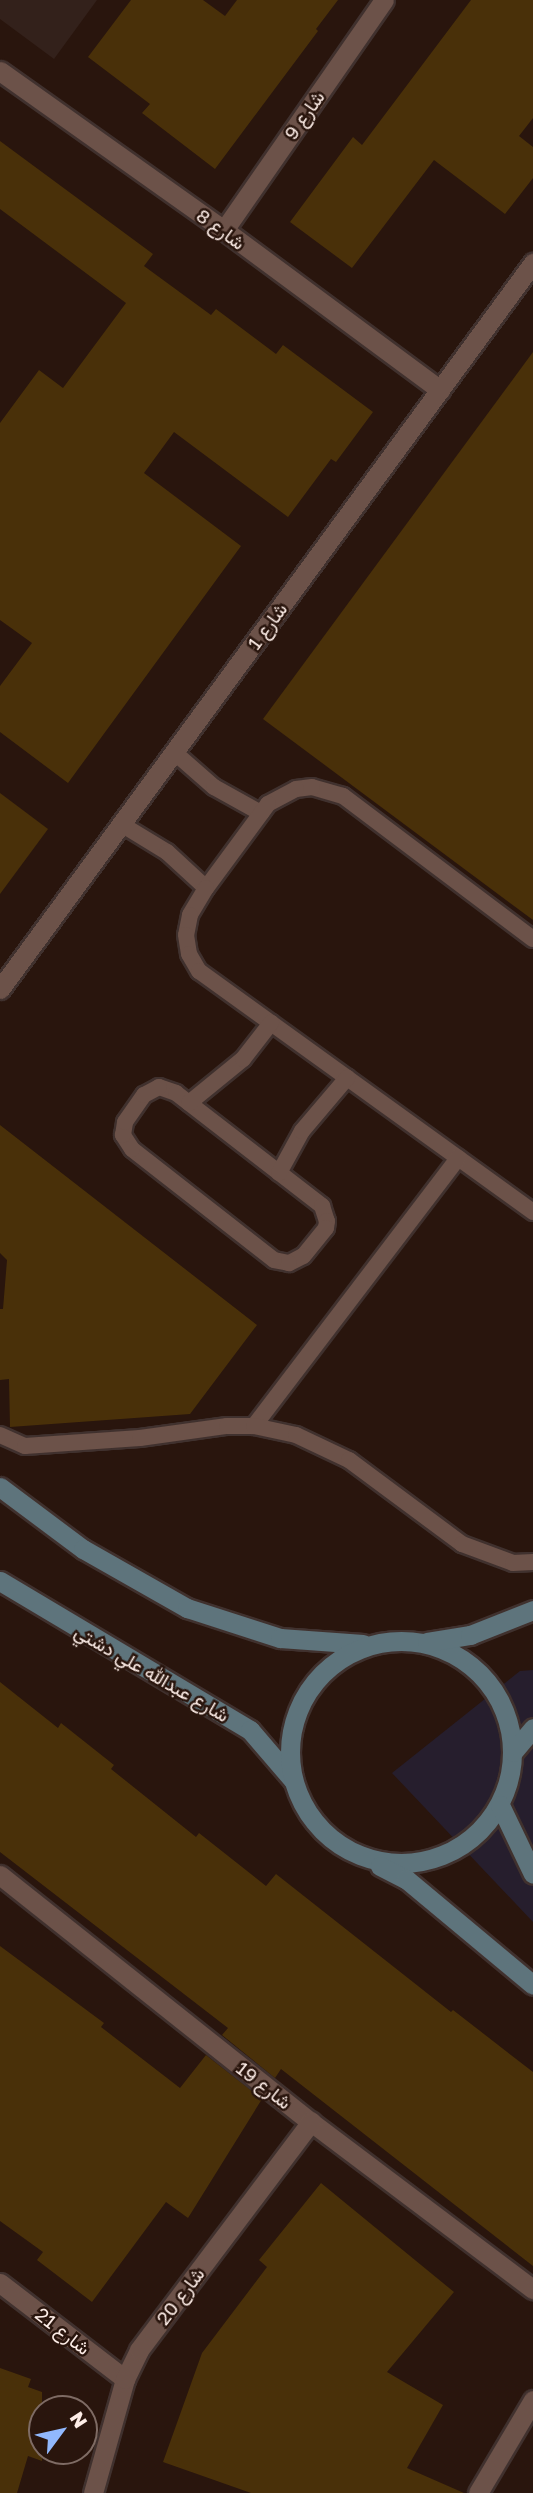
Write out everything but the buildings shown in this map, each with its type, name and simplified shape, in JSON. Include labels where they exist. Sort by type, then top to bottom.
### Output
[{"type":"main road","points":[[0,1487],[83,1549],[187,1608],[280,1638],[324,1643],[368,1644],[390,1640],[427,1642],[483,1631],[533,1610]]},
{"type":"main road","name":"شارع عبدالله علي دشتي","points":[[0,1581],[250,1730],[292,1779]]},
{"type":"main road","points":[[364,1858],[403,1864],[441,1857],[476,1836],[500,1805],[510,1779],[513,1752],[507,1715],[489,1682],[461,1657],[427,1642]]},
{"type":"main road","points":[[368,1644],[330,1664],[303,1696],[289,1737],[292,1779],[310,1818],[334,1842],[406,1879],[533,1985]]},
{"type":"main road","points":[[513,1752],[533,1728]]},
{"type":"main road","points":[[500,1805],[533,1874]]},
{"type":"street","name":"شارع 9","points":[[224,230],[384,0]]},
{"type":"street","name":"شارع 8","points":[[0,71],[224,230],[440,390]]},
{"type":"street","name":"شارع 1","points":[[0,989],[533,263]]},
{"type":"street","name":"شارع 19","points":[[0,1875],[311,2122],[533,2289]]},
{"type":"street","name":"شارع 20","points":[[93,2493],[125,2379],[139,2350],[311,2122]]},
{"type":"street","name":"شارع 21","points":[[0,2283],[125,2379]]},
{"type":"street","points":[[478,2493],[533,2400]]},
{"type":"lane","points":[[174,752],[214,787],[261,813]]},
{"type":"lane","points":[[533,939],[343,796],[312,787],[281,794],[261,813],[206,888],[190,915],[186,934],[189,954],[199,971],[533,1212]]},
{"type":"lane","points":[[121,824],[167,852],[206,888]]},
{"type":"lane","points":[[188,1103],[243,1059],[271,1023]]},
{"type":"lane","points":[[279,1173],[302,1131],[347,1078]]},
{"type":"lane","points":[[151,1089],[168,1089],[279,1173],[322,1206],[327,1221],[322,1236],[303,1256],[289,1263],[274,1259],[132,1149],[123,1135],[125,1122],[151,1089]]},
{"type":"lane","points":[[254,1426],[458,1158]]},
{"type":"lane","points":[[0,1435],[25,1446],[254,1426],[296,1435],[349,1460],[462,1545],[513,1563],[533,1562]]},
{"type":"shaded area","points":[[0,0],[97,0],[54,59],[0,19]]},
{"type":"shaded area","points":[[533,1670],[533,1922],[392,1773],[520,1671]]}]
